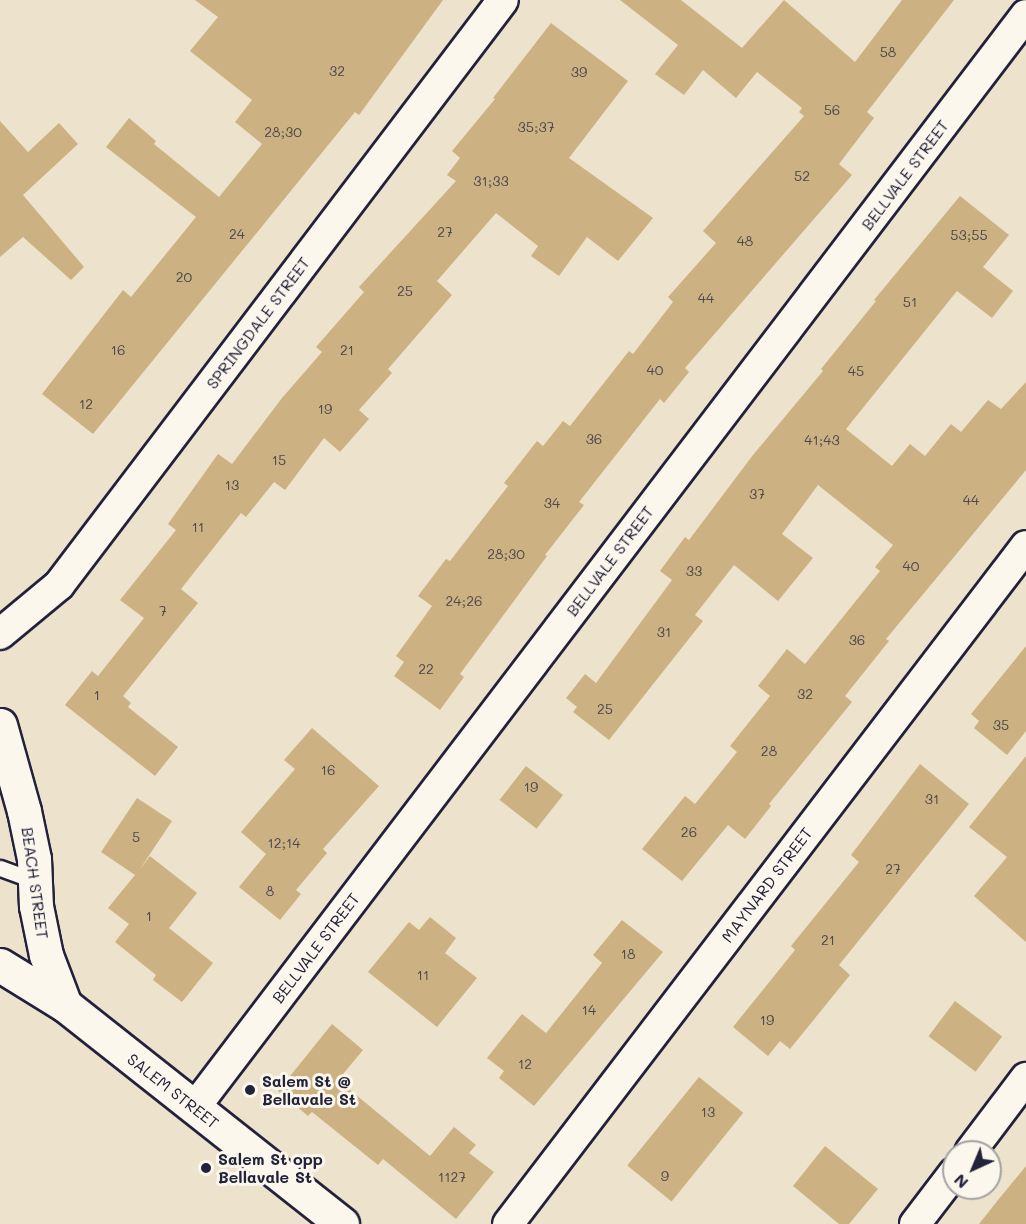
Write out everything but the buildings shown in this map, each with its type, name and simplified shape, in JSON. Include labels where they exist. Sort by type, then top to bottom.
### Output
[{"type":"main road","name":"BEACH STREET","points":[[0,725],[24,810],[34,859],[36,906],[46,955],[65,1005]]},
{"type":"main road","name":"SALEM STREET","points":[[0,965],[65,1005],[342,1224]]},
{"type":"street","name":"SPRINGDALE STREET","points":[[0,634],[59,585],[503,0]]},
{"type":"street","name":"BELLVALE STREET","points":[[195,1107],[1026,15]]},
{"type":"street","name":"MAYNARD STREET","points":[[508,1224],[1026,546]]},
{"type":"street","points":[[979,1140],[1026,1078]]},
{"type":"street","points":[[915,1224],[942,1189]]},
{"type":"lane","points":[[0,868],[35,881]]},
{"type":"place","name":"Salem St @ Bellavale St","points":[[250,1090]]},
{"type":"place","name":"Salem St opp Bellavale St","points":[[206,1168]]}]
